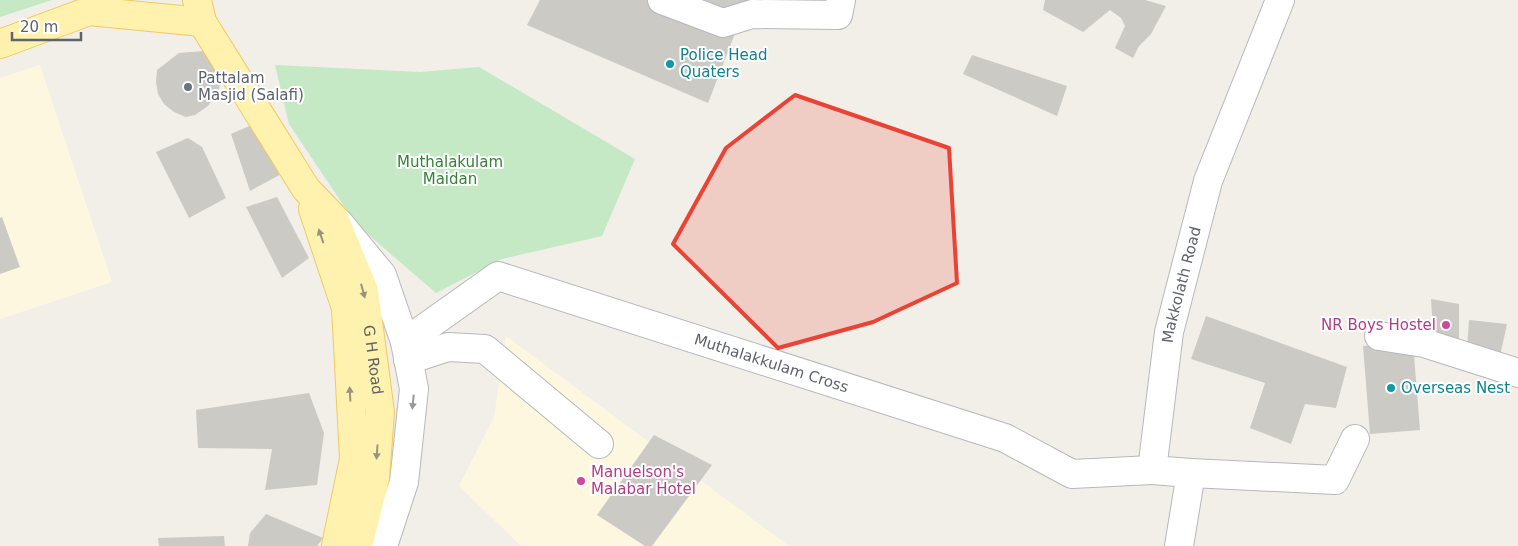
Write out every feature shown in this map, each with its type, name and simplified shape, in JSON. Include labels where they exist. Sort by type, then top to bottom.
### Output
[{"type":"main road","points":[[0,44],[96,6],[200,11]]},
{"type":"main road","name":"G H Road","points":[[200,11],[306,189],[346,308],[354,459],[336,546]]},
{"type":"main road","name":"G H Road","points":[[306,189],[334,218],[364,291],[380,412],[375,478],[358,546]]},
{"type":"street","points":[[662,0],[723,24],[752,14],[838,15],[840,0]]},
{"type":"street","name":"Makkolath Road","points":[[1152,470],[1169,332],[1208,181],[1280,0]]},
{"type":"street","points":[[334,218],[382,275],[407,351],[414,389],[404,482],[383,546]]},
{"type":"street","name":"Muthalakkulam Cross","points":[[407,351],[498,276],[1005,438],[1072,474],[1152,470]]},
{"type":"street","points":[[1379,336],[1424,343],[1518,373]]},
{"type":"street","points":[[407,351],[448,347],[486,349],[599,444]]},
{"type":"street","points":[[1152,470],[1335,480],[1355,439]]},
{"type":"street","points":[[1179,546],[1190,473]]},
{"type":"highlighted area","points":[[795,95],[949,148],[957,283],[873,322],[778,348],[673,244],[726,148]]},
{"type":"shaded area","points":[[40,65],[112,282],[0,319],[0,78]]},
{"type":"shaded area","points":[[506,336],[789,546],[521,546],[459,486],[494,417]]},
{"type":"green space","points":[[0,0],[52,0],[0,17]]},
{"type":"green space","name":"Muthalakulam Maidan","points":[[275,65],[420,72],[479,67],[635,159],[602,236],[502,259],[436,293],[356,224],[289,124]]},
{"type":"building","name":"Police Head Quaters","points":[[540,0],[748,0],[708,103],[527,25]]},
{"type":"building","points":[[1045,0],[1145,0],[1166,6],[1151,34],[1139,46],[1133,58],[1115,48],[1125,26],[1121,18],[1110,10],[1083,32],[1043,10]]},
{"type":"building","name":"Pattalam Masjid (Salafi)","points":[[204,51],[218,66],[221,81],[218,92],[208,106],[195,115],[186,117],[174,112],[164,104],[158,94],[157,70],[179,53]]},
{"type":"building","points":[[972,55],[1067,86],[1057,116],[963,74]]},
{"type":"building","points":[[256,123],[287,171],[250,191],[231,134]]},
{"type":"building","points":[[188,138],[202,147],[226,198],[189,218],[156,152]]},
{"type":"building","points":[[277,197],[309,258],[282,278],[246,207]]},
{"type":"building","points":[[2,217],[20,267],[0,274],[0,218]]},
{"type":"building","name":"NR Boys Hostel","points":[[1431,299],[1459,304],[1459,351],[1434,345]]},
{"type":"building","points":[[1206,316],[1347,367],[1336,408],[1305,404],[1291,444],[1250,428],[1265,383],[1191,359]]},
{"type":"building","points":[[1469,320],[1507,324],[1500,356],[1467,349]]},
{"type":"building","name":"Overseas Nest","points":[[1413,343],[1420,430],[1370,434],[1363,346]]},
{"type":"building","points":[[309,393],[324,433],[317,485],[265,490],[272,449],[198,448],[196,410]]},
{"type":"building","points":[[654,435],[712,465],[652,546],[645,546],[597,515]]},
{"type":"building","points":[[266,514],[323,538],[317,546],[248,546],[250,533]]},
{"type":"building","points":[[224,536],[225,546],[159,546],[158,538]]},
{"type":"place","name":"Police Head Quaters","points":[[670,64]]},
{"type":"place","name":"Pattalam Masjid (Salafi)","points":[[188,87]]},
{"type":"place","name":"NR Boys Hostel","points":[[1446,325]]},
{"type":"place","name":"Overseas Nest","points":[[1391,388]]},
{"type":"place","name":"Manuelson's Malabar Hotel","points":[[581,481]]}]
